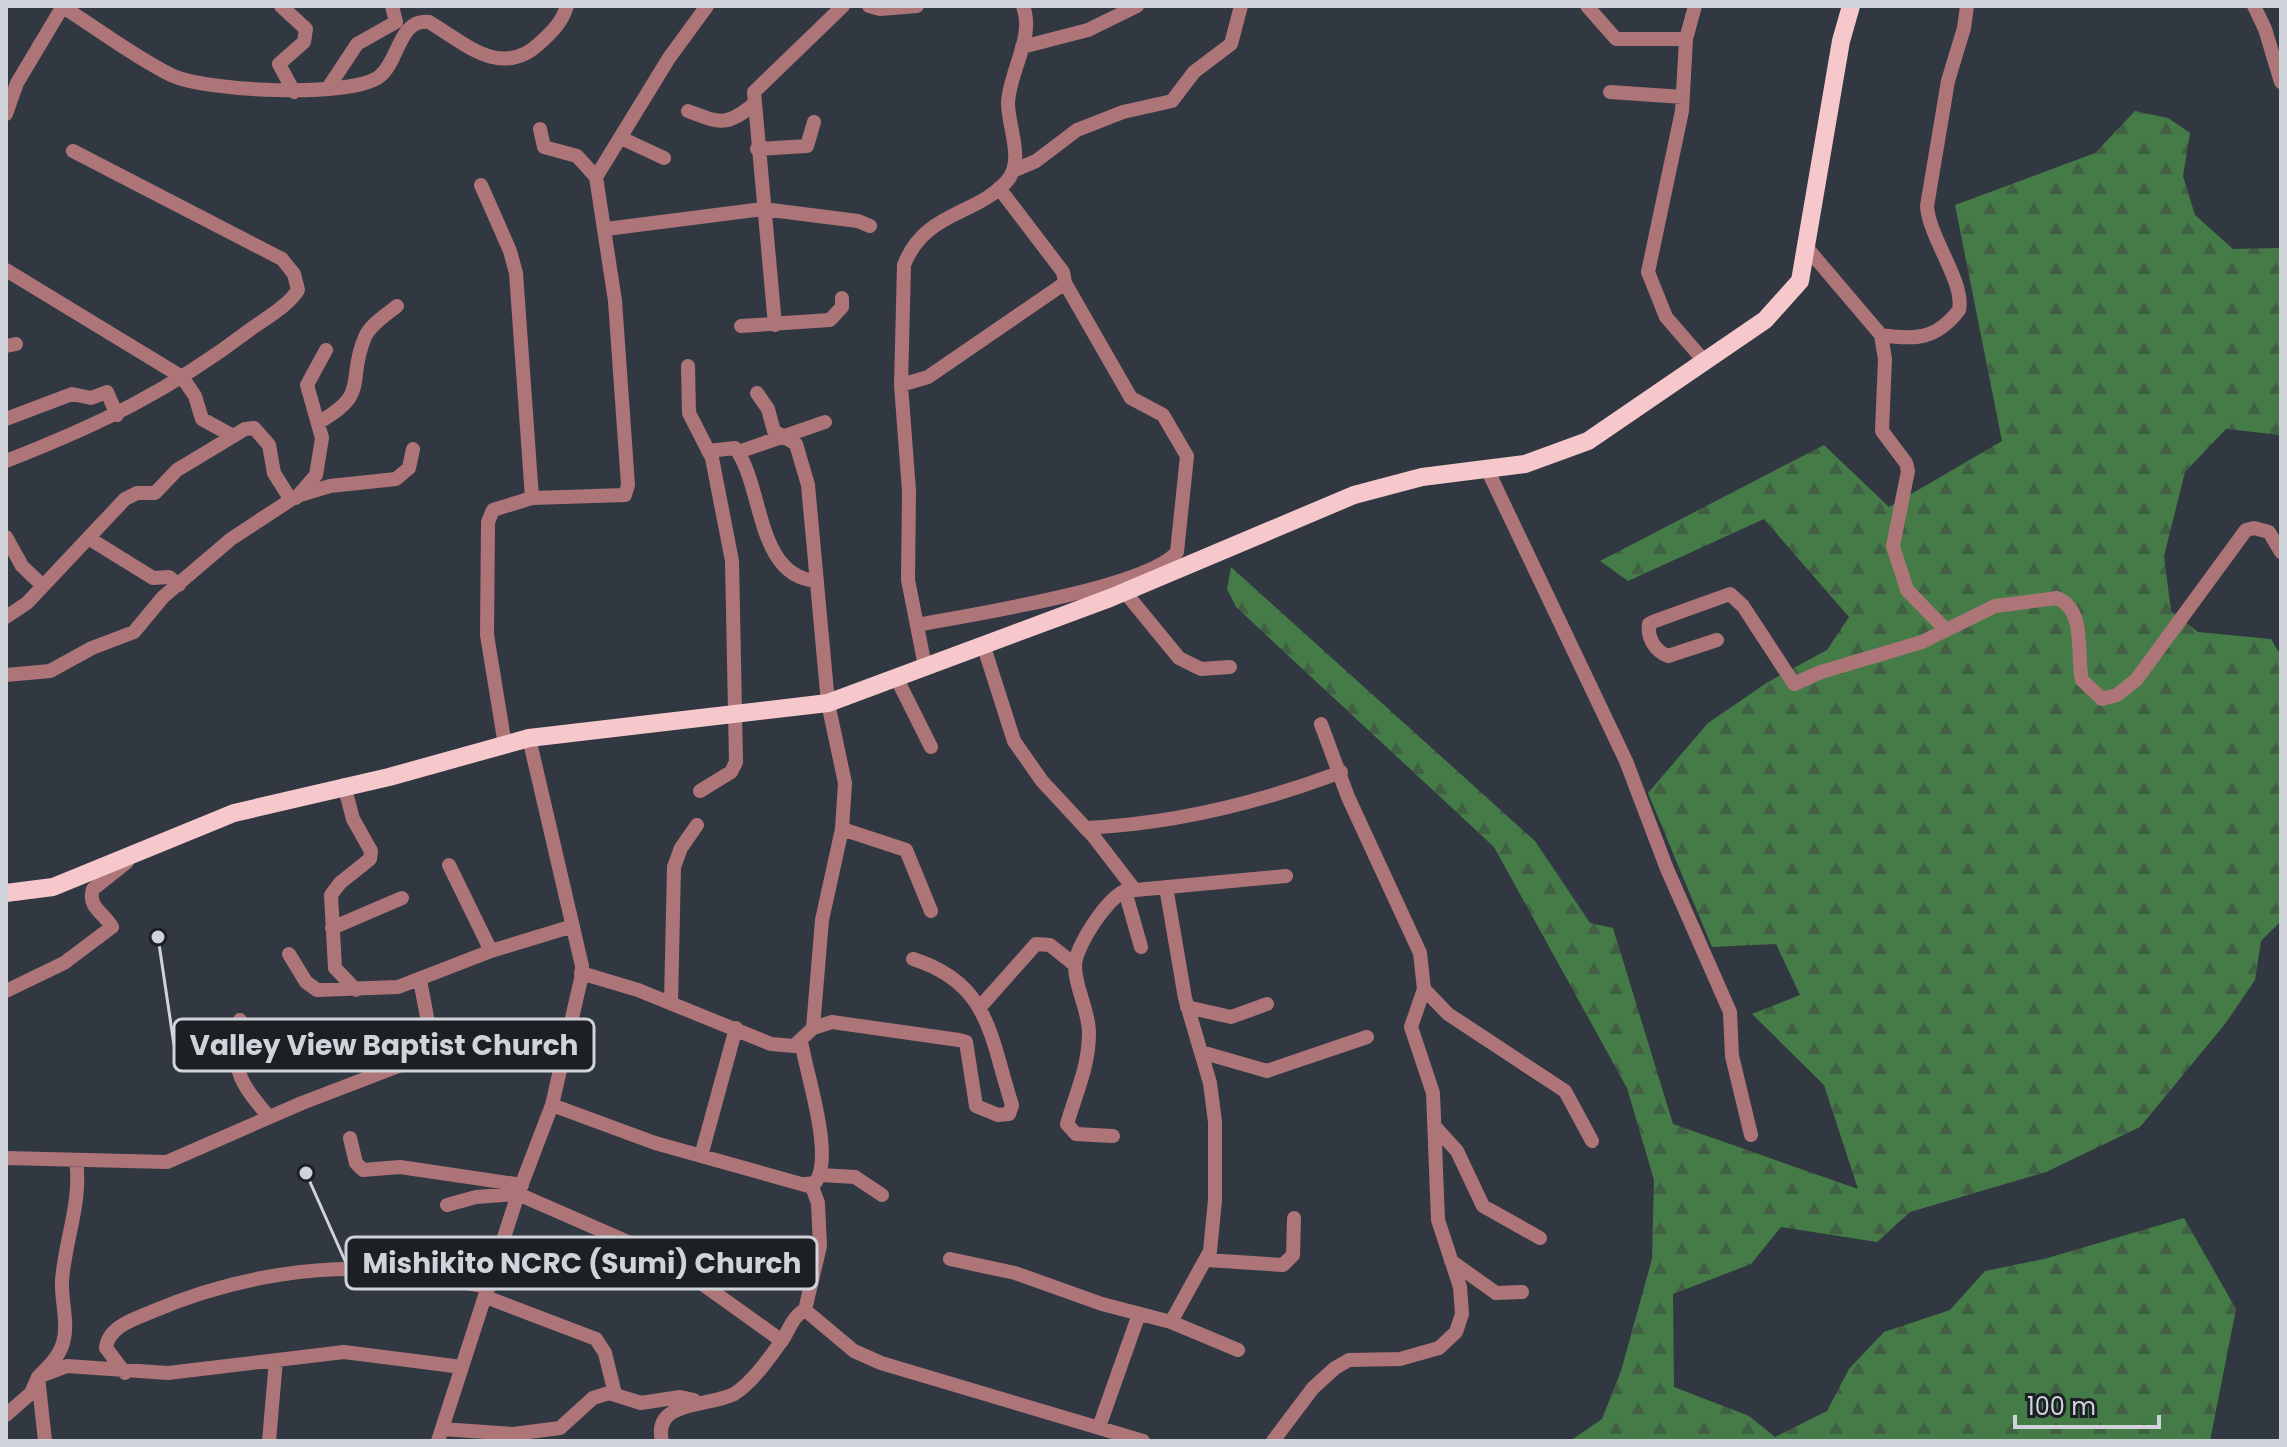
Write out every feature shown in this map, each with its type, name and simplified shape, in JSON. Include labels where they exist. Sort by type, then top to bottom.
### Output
[{"type":"main road","points":[[6,893],[53,887],[234,813],[529,738],[649,721],[734,715],[828,703],[1124,591],[1354,495],[1422,477],[1488,471],[1537,461],[1588,441],[1765,320],[1800,281],[1841,41],[1851,6]]},
{"type":"street","points":[[6,114],[9,96],[63,6],[181,79],[294,92],[367,82],[382,75],[411,25],[419,21],[429,22],[491,58],[508,61],[533,50],[559,25],[567,6]]},
{"type":"street","points":[[281,6],[306,29],[304,42],[279,64],[294,92]]},
{"type":"street","points":[[328,88],[357,44],[394,26],[398,16],[392,6]]},
{"type":"street","points":[[505,745],[487,635],[488,522],[493,510],[532,498],[618,497],[628,491],[615,301],[596,177],[669,58],[707,6]]},
{"type":"street","points":[[775,325],[757,149],[756,88],[843,6]]},
{"type":"street","points":[[869,6],[880,9],[917,6]]},
{"type":"street","points":[[925,666],[908,580],[909,491],[901,385],[904,265],[907,255],[935,225],[999,188],[1013,171],[1016,161],[1008,100],[1022,47],[1026,19],[1023,6]]},
{"type":"street","points":[[1022,47],[1088,30],[1137,6]]},
{"type":"street","points":[[1013,171],[1036,161],[1077,130],[1112,115],[1172,101],[1194,72],[1231,44],[1241,6]]},
{"type":"street","points":[[1587,6],[1616,39],[1686,39]]},
{"type":"street","points":[[1695,6],[1686,39],[1683,97],[1648,272],[1666,317],[1705,362]]},
{"type":"street","points":[[1881,335],[1924,338],[1932,335],[1959,310],[1958,295],[1931,225],[1927,206],[1948,81],[1964,28],[1967,6]]},
{"type":"street","points":[[2254,6],[2281,82]]},
{"type":"street","points":[[1610,92],[1683,97]]},
{"type":"street","points":[[688,111],[722,122],[736,119],[754,104]]},
{"type":"street","points":[[757,149],[807,146],[814,122]]},
{"type":"street","points":[[540,129],[544,147],[577,156],[596,177]]},
{"type":"street","points":[[621,138],[664,158]]},
{"type":"street","points":[[6,461],[117,415],[182,377],[294,297],[298,281],[282,259],[73,151]]},
{"type":"street","points":[[481,185],[510,251],[516,273],[532,498]]},
{"type":"street","points":[[917,625],[1032,603],[1113,583],[1168,560],[1177,552],[1187,456],[1163,415],[1131,398],[1065,283],[1063,272],[999,188]]},
{"type":"street","points":[[606,229],[763,209],[858,221],[870,226]]},
{"type":"street","points":[[1807,248],[1881,335],[1885,359],[1882,431],[1906,463],[1908,471],[1893,546],[1907,590],[1946,630]]},
{"type":"street","points":[[6,270],[182,377],[198,401],[202,419],[233,436]]},
{"type":"street","points":[[901,385],[928,377],[1065,283]]},
{"type":"street","points":[[741,326],[830,320],[842,307],[842,298]]},
{"type":"street","points":[[319,422],[337,412],[353,396],[367,333],[397,306]]},
{"type":"street","points":[[296,497],[317,470],[322,438],[307,385],[326,350]]},
{"type":"street","points":[[688,366],[689,413],[708,451],[720,490],[732,561],[734,768],[700,791]]},
{"type":"street","points":[[6,419],[77,393],[91,398],[107,392],[117,415]]},
{"type":"street","points":[[757,393],[768,409],[774,431],[796,444],[808,485],[828,703],[843,766],[842,829],[822,920],[813,1028]]},
{"type":"street","points":[[738,452],[825,422]]},
{"type":"street","points":[[6,617],[27,603],[125,499],[137,493],[155,493],[177,470],[250,427],[258,430],[269,445],[274,473],[296,497]]},
{"type":"street","points":[[708,451],[729,446],[738,452],[748,468],[757,511],[781,562],[795,577],[817,581]]},
{"type":"street","points":[[6,675],[50,671],[92,648],[134,632],[159,601],[236,535],[296,497],[330,486],[396,479],[409,468],[413,449]]},
{"type":"street","points":[[1488,471],[1626,761],[1667,869],[1730,1012],[1732,1056],[1751,1135]]},
{"type":"street","points":[[1717,640],[1668,656],[1655,648],[1648,632],[1649,624],[1730,594],[1743,606],[1789,681],[1794,684],[1821,672],[1922,642],[1995,606],[2036,600],[2064,601],[2079,633],[2082,680],[2098,697],[2109,698],[2142,673],[2246,530],[2254,528],[2269,532],[2281,552]]},
{"type":"street","points":[[6,537],[22,566],[43,586]]},
{"type":"street","points":[[90,539],[153,578],[169,577],[179,585]]},
{"type":"street","points":[[1124,591],[1179,658],[1201,669],[1230,667]]},
{"type":"street","points":[[983,644],[1014,741],[1042,781],[1085,828],[1130,890],[1141,947]]},
{"type":"street","points":[[896,677],[931,747]]},
{"type":"street","points":[[1273,1441],[1318,1383],[1349,1360],[1400,1359],[1428,1353],[1449,1341],[1461,1323],[1462,1314],[1460,1287],[1436,1199],[1437,1129],[1433,1093],[1411,1027],[1424,989],[1420,953],[1348,797],[1321,724]]},
{"type":"street","points":[[529,738],[581,973],[552,1105],[520,1190],[440,1435],[513,1434],[560,1428],[593,1398],[615,1394],[641,1403],[688,1397],[703,1405]]},
{"type":"street","points":[[1085,828],[1137,825],[1275,797],[1341,772]]},
{"type":"street","points":[[344,785],[353,819],[371,855],[359,870],[333,889],[335,968],[356,990]]},
{"type":"street","points":[[671,1003],[674,867],[681,848],[697,825]]},
{"type":"street","points":[[842,829],[906,850],[931,911]]},
{"type":"street","points":[[6,991],[64,963],[112,927],[91,902],[93,889],[144,849]]},
{"type":"street","points":[[449,865],[491,951]]},
{"type":"street","points":[[1113,1136],[1076,1134],[1067,1124],[1084,1078],[1089,1034],[1075,965],[1097,916],[1112,898],[1130,890],[1286,876]]},
{"type":"street","points":[[1166,887],[1187,1007],[1212,1094],[1215,1122],[1215,1200],[1205,1264],[1171,1322]]},
{"type":"street","points":[[332,928],[402,898]]},
{"type":"street","points":[[289,954],[312,988],[356,990],[398,987],[491,951],[573,926]]},
{"type":"street","points":[[980,1007],[1036,944],[1050,945],[1075,965]]},
{"type":"street","points":[[581,973],[671,1003],[771,1044],[794,1046],[813,1028],[832,1022],[966,1042],[971,1056],[976,1106],[998,1115],[1009,1114],[1012,1105],[980,1007],[970,991],[946,972],[913,959]]},
{"type":"street","points":[[420,980],[430,1019],[434,1054]]},
{"type":"street","points":[[1424,989],[1448,1014],[1565,1091],[1592,1141]]},
{"type":"street","points":[[1187,1007],[1231,1017],[1267,1004]]},
{"type":"street","points":[[240,1020],[237,1046],[239,1080],[269,1117]]},
{"type":"street","points":[[701,1156],[736,1028]]},
{"type":"street","points":[[1201,1052],[1267,1071],[1367,1037]]},
{"type":"street","points":[[6,1158],[167,1162],[376,1073],[434,1054],[567,1041]]},
{"type":"street","points":[[552,1105],[701,1156],[806,1184],[815,1183],[821,1175],[813,1092],[801,1041]]},
{"type":"street","points":[[1437,1129],[1457,1151],[1483,1206],[1540,1238]]},
{"type":"street","points":[[350,1138],[356,1163],[363,1170],[400,1167],[520,1190],[669,1260],[782,1341]]},
{"type":"street","points":[[6,1415],[31,1393],[38,1377],[54,1360],[66,1334],[62,1287],[66,1247],[76,1217],[80,1186],[76,1160]]},
{"type":"street","points":[[821,1175],[850,1175],[882,1195]]},
{"type":"street","points":[[662,1441],[660,1428],[669,1414],[682,1406],[703,1405],[744,1386],[782,1341],[795,1318],[805,1310],[820,1246],[816,1194],[806,1184]]},
{"type":"street","points":[[447,1205],[520,1190]]},
{"type":"street","points":[[1205,1264],[1283,1265],[1293,1255],[1294,1218]]},
{"type":"street","points":[[950,1259],[1015,1273],[1171,1322],[1238,1350]]},
{"type":"street","points":[[1451,1260],[1496,1293],[1522,1292]]},
{"type":"street","points":[[125,1373],[106,1348],[113,1332],[172,1303],[255,1279],[292,1273],[371,1270],[488,1292],[596,1339],[605,1353],[615,1394]]},
{"type":"street","points":[[805,1310],[844,1344],[868,1358],[1143,1441]]},
{"type":"street","points":[[1099,1427],[1139,1314]]},
{"type":"street","points":[[38,1377],[76,1366],[125,1373],[168,1373],[344,1352],[462,1367]]},
{"type":"street","points":[[269,1441],[276,1360]]},
{"type":"street","points":[[38,1377],[45,1441]]},
{"type":"green space","points":[[2135,111],[2168,118],[2190,133],[2183,176],[2195,215],[2233,249],[2281,248],[2281,435],[2226,429],[2185,472],[2164,556],[2171,611],[2198,632],[2271,639],[2281,656],[2281,921],[2261,941],[2255,980],[2225,1024],[2140,1127],[2046,1172],[1910,1212],[1877,1242],[1781,1227],[1751,1264],[1673,1294],[1674,1387],[1749,1416],[1775,1437],[1827,1411],[1849,1369],[1884,1332],[1950,1310],[1985,1271],[2044,1259],[2184,1218],[2236,1309],[2210,1441],[1570,1441],[1602,1419],[1621,1371],[1652,1259],[1654,1180],[1627,1088],[1494,847],[1236,607],[1227,589],[1231,567],[1535,841],[1590,923],[1613,928],[1673,1124],[1858,1189],[1824,1085],[1752,1014],[1800,995],[1776,944],[1712,947],[1648,793],[1708,723],[1768,682],[1827,650],[1849,617],[1764,519],[1628,581],[1600,561],[1824,445],[1889,507],[2002,441],[1955,205],[2095,153]]},
{"type":"place","name":"Valley View Baptist Church","points":[[158,937]]},
{"type":"place","name":"Mishikito NCRC (Sumi) Church","points":[[306,1173]]}]
